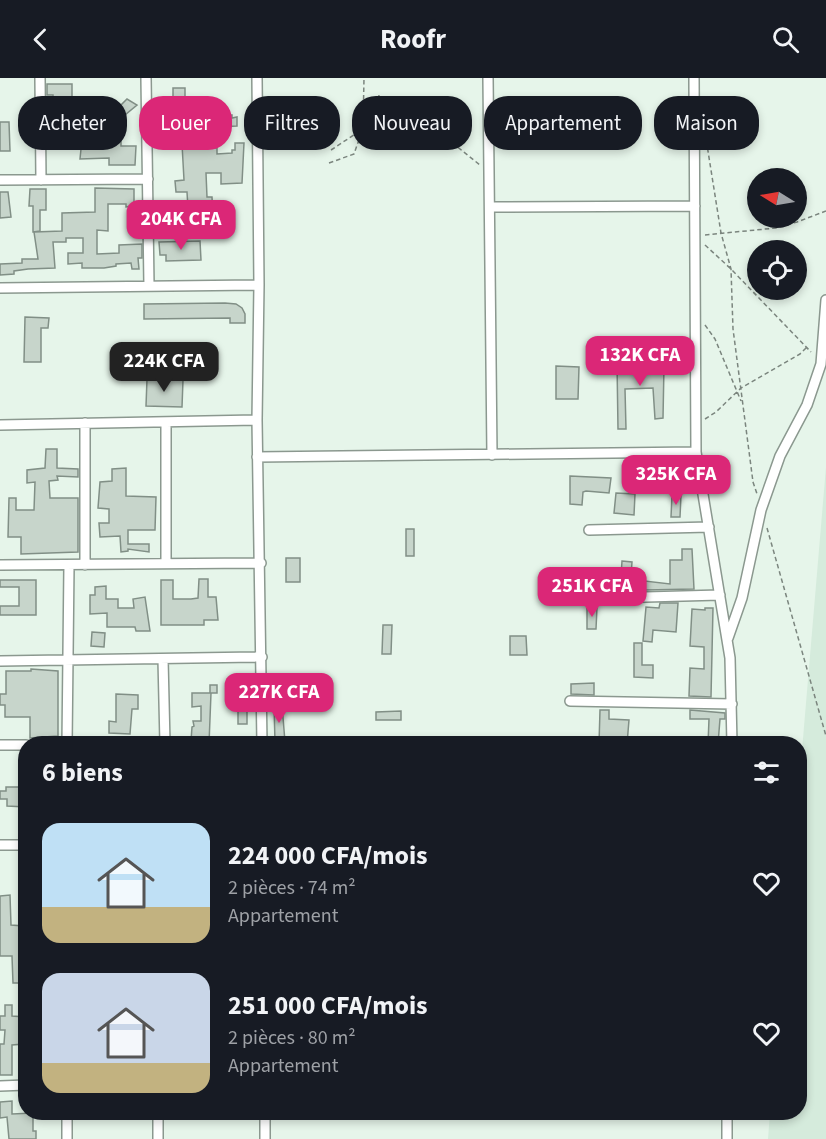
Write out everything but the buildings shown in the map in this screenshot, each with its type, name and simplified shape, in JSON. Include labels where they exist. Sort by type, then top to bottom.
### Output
[{"type":"street","points":[[40,78],[41,180]]},
{"type":"street","points":[[146,78],[149,286]]},
{"type":"street","points":[[256,78],[259,285],[257,457],[261,563],[262,736]]},
{"type":"street","points":[[488,78],[492,454]]},
{"type":"street","points":[[694,78],[696,452],[730,658],[732,736]]},
{"type":"street","points":[[0,180],[148,179]]},
{"type":"street","points":[[490,207],[695,206]]},
{"type":"street","points":[[0,288],[259,285]]},
{"type":"street","points":[[727,641],[742,598],[761,510],[780,456],[807,405],[820,364],[826,300]]},
{"type":"street","points":[[0,425],[257,420]]},
{"type":"street","points":[[166,422],[166,563]]},
{"type":"street","points":[[85,423],[85,565]]},
{"type":"street","points":[[257,457],[696,452]]},
{"type":"street","points":[[589,530],[709,527]]},
{"type":"street","points":[[0,565],[261,563]]},
{"type":"street","points":[[67,736],[69,565]]},
{"type":"street","points":[[572,598],[720,595]]},
{"type":"street","points":[[0,661],[262,657]]},
{"type":"street","points":[[163,659],[165,736]]},
{"type":"street","points":[[570,701],[732,704]]},
{"type":"street","points":[[0,745],[18,745]]},
{"type":"street","points":[[0,845],[18,845]]},
{"type":"street","points":[[0,1086],[18,1085]]},
{"type":"street","points":[[67,1120],[67,1139]]},
{"type":"street","points":[[158,1120],[158,1139]]},
{"type":"street","points":[[265,1120],[265,1139]]},
{"type":"street","points":[[727,1139],[728,1120]]},
{"type":"path","points":[[364,78],[364,96]]},
{"type":"path","points":[[328,163],[354,154],[355,150]]},
{"type":"path","points":[[461,150],[483,168]]},
{"type":"path","points":[[708,150],[721,232],[731,269],[734,329],[753,482],[826,736]]},
{"type":"path","points":[[695,236],[776,228],[826,211]]},
{"type":"path","points":[[695,236],[731,269],[807,347],[820,364]]},
{"type":"path","points":[[696,318],[703,322],[715,339],[743,405]]},
{"type":"path","points":[[697,422],[716,412],[741,388],[800,354],[807,347]]},
{"type":"shaded area","points":[[826,467],[826,1139],[768,1139],[769,1120],[807,1120],[807,736],[803,736]]}]
